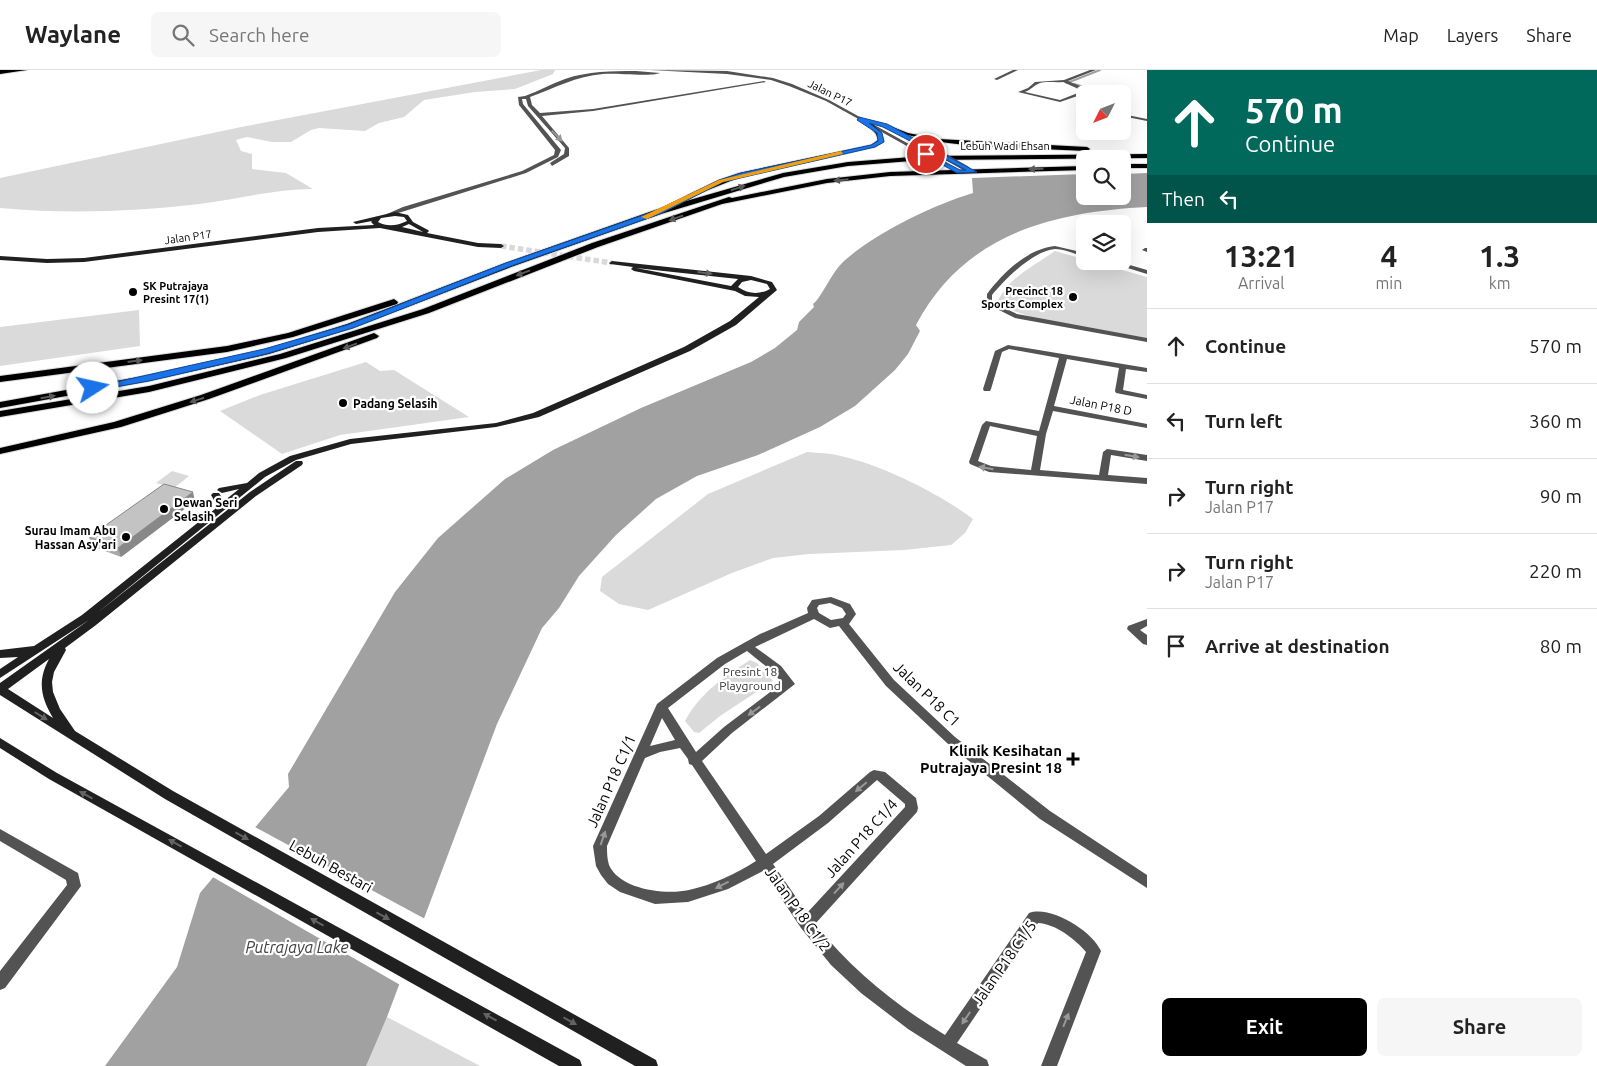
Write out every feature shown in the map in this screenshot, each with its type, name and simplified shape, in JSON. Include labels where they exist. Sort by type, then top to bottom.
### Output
[{"type":"main road","points":[[1,71],[24,70]]},
{"type":"main road","points":[[658,212],[721,181],[741,174],[873,146],[881,142],[879,133],[872,126]]},
{"type":"main road","points":[[885,126],[906,134],[939,141],[1147,152]]},
{"type":"main road","name":"Lebuh Wadi Ehsan","points":[[0,405],[149,378],[266,352],[350,326],[658,212],[783,175],[848,164],[924,158],[1147,156]]},
{"type":"main road","name":"Lebuh Wadi Ehsan","points":[[0,414],[149,389],[283,356],[426,311],[595,245],[794,180],[859,168],[932,163],[1076,160]]},
{"type":"main road","points":[[1131,160],[1147,160]]},
{"type":"main road","points":[[1131,166],[1147,166]]},
{"type":"main road","points":[[716,204],[827,181],[890,174],[1076,168]]},
{"type":"main road","points":[[0,379],[227,349],[290,335],[369,309],[435,293]]},
{"type":"main road","points":[[0,451],[117,425],[196,400],[355,344],[426,311]]},
{"type":"street","points":[[520,98],[535,88],[566,75],[613,70]]},
{"type":"street","points":[[996,79],[1016,70]]},
{"type":"street","points":[[1063,81],[1088,91],[1064,101],[1020,92],[1030,89],[1033,84],[1063,81],[1094,70]]},
{"type":"street","points":[[520,98],[528,98],[543,88],[572,78],[599,73],[649,71],[732,74],[760,80]]},
{"type":"street","points":[[538,115],[593,110],[760,80]]},
{"type":"street","name":"Jalan P17","points":[[760,80],[780,82],[859,119],[959,172]]},
{"type":"street","points":[[390,214],[404,208],[524,172],[556,156],[558,150],[521,104],[520,98]]},
{"type":"street","points":[[391,227],[409,220],[412,212],[424,206],[516,179],[564,158],[568,151],[567,148],[530,105],[528,98]]},
{"type":"street","points":[[1131,116],[1147,120]]},
{"type":"street","name":"Jalan P17","points":[[859,119],[885,126],[974,172]]},
{"type":"street","points":[[390,214],[409,220],[424,231],[485,240],[492,244]]},
{"type":"street","name":"Jalan P17","points":[[0,254],[63,257],[122,252],[327,226],[390,214]]},
{"type":"street","points":[[376,218],[374,222],[379,226]]},
{"type":"street","points":[[391,227],[478,245],[492,244],[501,246]]},
{"type":"street","name":"Jalan P17","points":[[0,258],[47,261],[100,259],[318,230],[391,227]]},
{"type":"street","points":[[1076,253],[1048,248],[1010,271],[989,295],[989,303],[1015,316],[1147,340]]},
{"type":"street","points":[[612,262],[637,270],[735,289],[752,298],[756,303]]},
{"type":"street","points":[[0,690],[70,639],[238,499],[252,483],[270,470],[306,453],[350,442],[496,425],[536,415],[687,349],[733,323],[774,290],[773,285],[766,281],[751,278],[642,264],[622,264]]},
{"type":"street","points":[[1131,267],[1147,272]]},
{"type":"street","points":[[735,289],[736,282],[751,278]]},
{"type":"street","points":[[743,293],[759,295],[768,293]]},
{"type":"street","points":[[987,389],[999,351],[1013,347],[1147,370]]},
{"type":"street","points":[[1035,472],[1042,434],[1051,408],[1064,355]]},
{"type":"street","points":[[1123,365],[1119,391],[1147,396]]},
{"type":"street","name":"Jalan P18 D","points":[[1051,408],[1147,426]]},
{"type":"street","points":[[1042,434],[989,423],[972,460],[976,465],[982,467],[1147,481]]},
{"type":"street","points":[[0,674],[109,599],[219,511],[238,499],[253,494],[281,473],[300,462],[327,453],[386,439]]},
{"type":"street","points":[[1103,477],[1107,452],[1147,458]]},
{"type":"street","points":[[219,511],[219,493],[252,483]]},
{"type":"street","points":[[825,600],[837,601],[846,606],[850,614],[843,623],[823,622],[814,615],[812,608],[816,602],[825,600]]},
{"type":"street","name":"Jalan P18 C1/1","points":[[765,863],[711,891],[673,899],[649,899],[634,894],[608,875],[600,864],[600,846],[661,707],[721,661],[747,646],[814,615]]},
{"type":"street","points":[[1147,622],[1132,629],[1147,641]]},
{"type":"street","name":"Jalan P18 C1","points":[[843,623],[890,684],[951,740],[1045,816],[1147,882]]},
{"type":"street","points":[[70,639],[53,659],[46,674],[46,692],[51,707],[74,737]]},
{"type":"street","points":[[0,654],[18,654],[49,642]]},
{"type":"street","points":[[694,761],[728,730],[789,684],[777,669],[747,646]]},
{"type":"street","name":"Lebuh Bestari","points":[[0,690],[169,795],[650,1066]]},
{"type":"street","name":"Jalan P18 C1/2","points":[[661,707],[694,761],[806,924],[853,976],[914,1024],[981,1066]]},
{"type":"street","points":[[0,742],[53,776]]},
{"type":"street","points":[[640,755],[658,748],[683,744]]},
{"type":"street","points":[[0,751],[53,776],[574,1066]]},
{"type":"street","name":"Jalan P18 C1/4","points":[[765,863],[794,843],[877,773],[895,786],[910,802],[912,808],[806,924]]},
{"type":"street","points":[[0,834],[73,877],[74,886],[0,983]]},
{"type":"street","name":"Jalan P18 C1/5","points":[[947,1045],[1034,917],[1044,916],[1078,934],[1094,951],[1049,1066]]},
{"type":"green space","points":[[541,70],[555,70],[553,74],[515,89],[475,92],[424,100],[404,117],[379,123],[365,131],[319,128],[311,130],[291,142],[272,142],[247,137],[236,140],[241,151],[252,154],[252,169],[286,173],[313,189],[270,192],[199,204],[149,209],[50,211],[0,208],[0,178],[241,127]]},
{"type":"green space","name":"Precinct 18 Sports Complex","points":[[1055,251],[1076,257],[1076,270],[1122,270],[1147,277],[1147,339],[1091,330],[1024,315],[998,301],[1008,285]]},
{"type":"green space","points":[[139,310],[140,346],[0,366],[0,327]]},
{"type":"green space","name":"Padang Selasih","points":[[366,362],[380,371],[394,370],[469,417],[340,435],[282,454],[220,411],[260,395]]},
{"type":"green space","points":[[807,452],[841,456],[892,473],[928,490],[973,519],[965,533],[951,545],[904,550],[809,554],[773,558],[732,573],[648,610],[619,604],[600,591],[602,577],[708,494]]},
{"type":"green space","points":[[172,471],[189,476],[174,488],[156,483]]},
{"type":"green space","name":"Presint 18 Playground","points":[[750,660],[757,663],[773,681],[720,716],[699,733],[694,732],[685,721],[698,702],[722,679]]},
{"type":"green space","points":[[387,1017],[480,1066],[365,1066]]},
{"type":"water","name":"Putrajaya Lake","points":[[1147,173],[1147,207],[1076,215],[1045,223],[1014,234],[985,249],[959,269],[936,294],[916,325],[920,331],[908,354],[895,370],[855,406],[820,427],[758,455],[697,476],[656,499],[616,535],[579,576],[559,608],[542,628],[497,724],[387,1017],[366,1066],[105,1066],[177,967],[200,893],[289,787],[288,774],[395,592],[438,538],[505,479],[553,450],[641,408],[751,362],[775,348],[797,330],[799,322],[814,307],[813,304],[844,261],[872,240],[905,221],[973,193],[972,178],[1076,174],[1076,205],[1131,205],[1131,174]]},
{"type":"pier","points":[[253,826],[427,920],[402,986],[211,876]]},
{"type":"building","points":[[164,484],[193,492],[118,548],[89,537]]},
{"type":"waterway","points":[[1067,83],[1100,70]]},
{"type":"tunnel","points":[[501,246],[612,263]]},
{"type":"slow traffic","points":[[644,217],[721,181],[741,174],[841,152]]},
{"type":"place","name":"SK Putrajaya Presint 17(1)","points":[[133,292]]},
{"type":"place","name":"Precinct 18 Sports Complex","points":[[1073,297]]},
{"type":"place","name":"Padang Selasih","points":[[343,403]]},
{"type":"place","name":"Dewan Seri Selasih","points":[[164,509]]},
{"type":"place","name":"Surau Imam Abu Hassan Asy'ari","points":[[126,537]]},
{"type":"place","name":"Klinik Kesihatan Putrajaya Presint 18","points":[[1073,759]]},
{"type":"route","points":[[93,388],[149,378],[266,352],[350,326],[508,265],[658,212],[721,181],[741,174],[873,146],[881,142],[879,133],[872,126],[859,119],[885,126],[974,172],[959,172],[926,154]]}]
